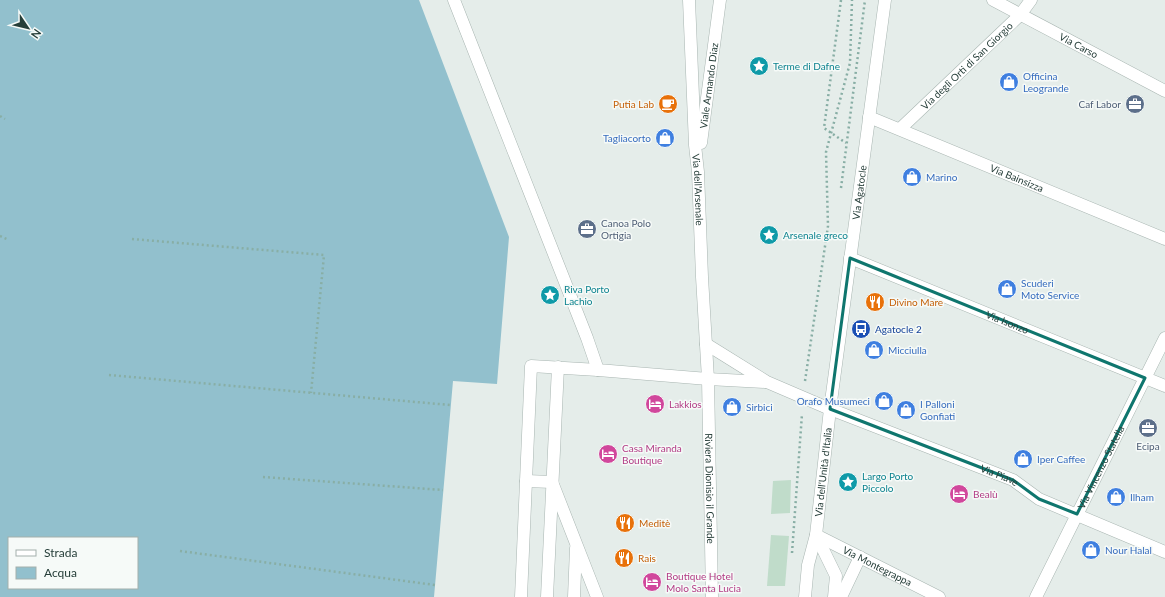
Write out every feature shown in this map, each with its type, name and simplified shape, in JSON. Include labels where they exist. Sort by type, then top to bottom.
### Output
[{"type":"street","points":[[454,0],[587,338],[598,370]]},
{"type":"street","name":"Via dell'Arsenale","points":[[689,0],[695,144],[698,172],[708,379]]},
{"type":"street","name":"Viale Armando Diaz","points":[[698,172],[720,0]]},
{"type":"street","name":"Via Agatocle","points":[[830,409],[885,0]]},
{"type":"street","name":"Via Carso","points":[[992,0],[1165,91]]},
{"type":"street","name":"Via degli Orti di San Giorgio","points":[[900,129],[1020,15],[1031,0]]},
{"type":"street","name":"Via Bainsizza","points":[[869,117],[1165,239]]},
{"type":"street","name":"Via Isonzo","points":[[850,258],[1165,386]]},
{"type":"street","name":"Via Vincenzo Statella","points":[[1036,597],[1165,338]]},
{"type":"street","points":[[706,344],[767,382]]},
{"type":"street","points":[[521,597],[531,366],[767,382]]},
{"type":"street","points":[[547,597],[558,367]]},
{"type":"street","name":"Riviera Dionisio il Grande","points":[[708,379],[712,597]]},
{"type":"street","name":"Via Piave","points":[[767,382],[830,409],[1013,480],[1039,499],[1165,552]]},
{"type":"street","name":"Via dell'Unità d'Italia","points":[[805,597],[808,565],[816,535],[830,409]]},
{"type":"street","points":[[526,481],[552,482]]},
{"type":"street","points":[[552,482],[597,597]]},
{"type":"street","points":[[816,535],[836,576],[834,597]]},
{"type":"street","name":"Via Montegrappa","points":[[816,535],[939,597]]},
{"type":"street","points":[[574,597],[576,541]]},
{"type":"street","points":[[841,597],[860,557]]},
{"type":"path","points":[[841,0],[824,128],[846,143]]},
{"type":"path","points":[[805,384],[828,226],[826,152],[850,63],[852,0]]},
{"type":"path","points":[[0,116],[5,119]]},
{"type":"path","points":[[0,236],[9,240]]},
{"type":"path","points":[[132,239],[324,256],[311,393]]},
{"type":"path","points":[[109,375],[450,405]]},
{"type":"path","points":[[792,558],[802,412]]},
{"type":"path","points":[[263,477],[443,490]]},
{"type":"path","points":[[180,551],[435,585]]},
{"type":"highlighted area","points":[[850,258],[1145,378],[1077,514],[1039,499],[1013,480],[830,409]]},
{"type":"green space","points":[[791,480],[790,513],[771,514],[773,481]]},
{"type":"green space","points":[[771,535],[789,536],[785,586],[767,586]]},
{"type":"water","points":[[0,0],[419,0],[509,237],[497,384],[453,381],[434,597],[0,597]]},
{"type":"place","name":"Terme di Dafne","points":[[759,66]]},
{"type":"place","name":"Officina Leogrande","points":[[1009,82]]},
{"type":"place","name":"Putia Lab","points":[[668,104]]},
{"type":"place","name":"Caf Labor","points":[[1135,104]]},
{"type":"place","name":"Tagliacorto","points":[[665,138]]},
{"type":"place","name":"Marino","points":[[912,177]]},
{"type":"place","name":"Canoa Polo Ortigia","points":[[587,229]]},
{"type":"place","name":"Arsenale greco","points":[[769,235]]},
{"type":"place","name":"Scuderi Moto Service","points":[[1007,289]]},
{"type":"place","name":"Riva Porto Lachio","points":[[550,295]]},
{"type":"place","name":"Divino Mare","points":[[875,302]]},
{"type":"place","name":"Agatocle 2","points":[[861,329]]},
{"type":"place","name":"Micciulla","points":[[874,350]]},
{"type":"place","name":"Orafo Musumeci","points":[[884,401]]},
{"type":"place","name":"Lakkios","points":[[655,404]]},
{"type":"place","name":"Sirbici","points":[[732,407]]},
{"type":"place","name":"I Palloni Gonfiati","points":[[906,410]]},
{"type":"place","name":"Ecipa","points":[[1148,428]]},
{"type":"place","name":"Casa Miranda Boutique","points":[[608,454]]},
{"type":"place","name":"Iper Caffee","points":[[1023,459]]},
{"type":"place","name":"Largo Porto Piccolo","points":[[848,482]]},
{"type":"place","name":"Bealù","points":[[959,494]]},
{"type":"place","name":"Ilham","points":[[1116,497]]},
{"type":"place","name":"Meditè","points":[[625,523]]},
{"type":"place","name":"Nour Halal","points":[[1091,550]]},
{"type":"place","name":"Rais","points":[[624,558]]},
{"type":"place","name":"Boutique Hotel Molo Santa Lucia","points":[[652,582]]}]
